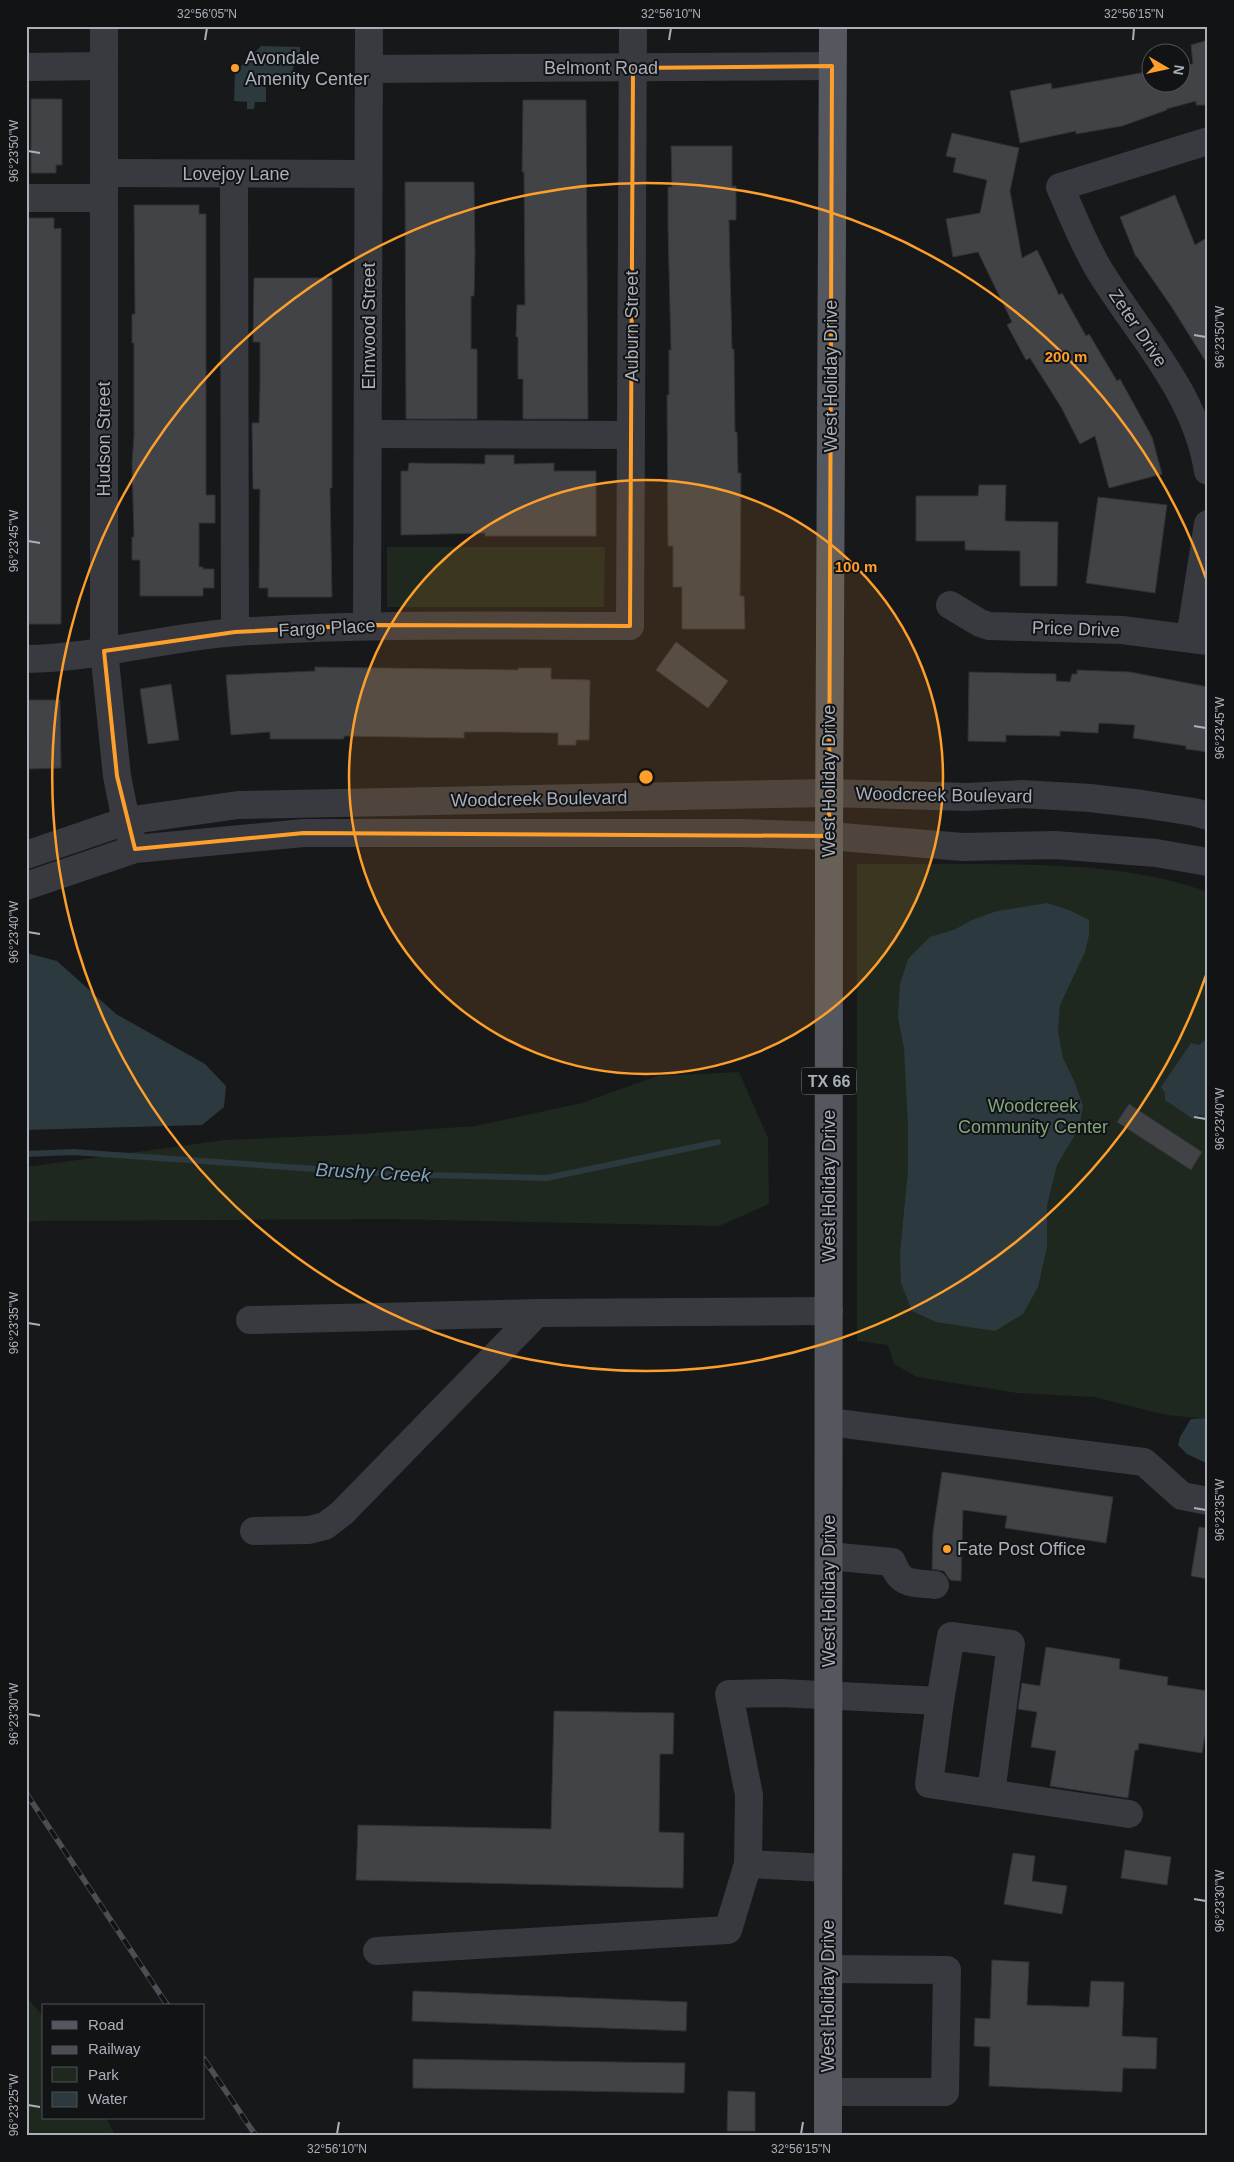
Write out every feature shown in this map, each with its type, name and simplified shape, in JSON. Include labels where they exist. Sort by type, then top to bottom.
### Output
[{"type":"main road","name":"West Holiday Drive","points":[[828,2136],[829,793],[832,26]]},
{"type":"street","name":"Hudson Street","points":[[104,26],[104,651],[116,776],[126,821],[135,849]]},
{"type":"street","name":"Elmwood Street","points":[[367,626],[369,26]]},
{"type":"street","name":"Auburn Street","points":[[630,626],[633,26]]},
{"type":"street","points":[[26,67],[104,66]]},
{"type":"street","name":"Belmont Road","points":[[369,69],[832,66]]},
{"type":"street","name":"Zeter Drive","points":[[1208,141],[1060,188],[1101,273],[1170,375],[1190,410],[1201,439],[1208,471]]},
{"type":"street","points":[[234,174],[235,632]]},
{"type":"street","name":"Lovejoy Lane","points":[[26,198],[104,186],[234,174],[368,174]]},
{"type":"street","points":[[369,434],[631,435]]},
{"type":"street","points":[[1199,640],[1208,524]]},
{"type":"street","name":"Price Drive","points":[[950,605],[980,623],[989,626],[1094,628],[1199,640]]},
{"type":"street","name":"Fargo Place","points":[[26,659],[104,651],[167,640],[235,632],[367,626],[630,626]]},
{"type":"street","name":"Woodcreek Boulevard","points":[[26,855],[126,821],[238,805],[829,793],[967,797],[1022,794],[1090,798],[1142,804],[1208,816]]},
{"type":"street","name":"Woodcreek Boulevard","points":[[26,886],[135,849],[304,833],[742,833],[829,836],[963,847],[1055,845],[1156,853],[1208,862]]},
{"type":"street","points":[[250,1320],[537,1313],[829,1312]]},
{"type":"street","points":[[254,1531],[310,1530],[325,1526],[342,1513],[537,1313]]},
{"type":"street","points":[[828,1422],[1144,1462],[1182,1496],[1208,1501]]},
{"type":"street","points":[[829,1556],[892,1562],[897,1576],[904,1581],[935,1585]]},
{"type":"street","points":[[991,1793],[1011,1644],[951,1636],[929,1784],[1129,1814]]},
{"type":"street","points":[[377,1951],[728,1930],[748,1864],[749,1795],[729,1694],[781,1693],[829,1697],[940,1701]]},
{"type":"street","points":[[748,1864],[828,1868]]},
{"type":"street","points":[[828,1968],[947,1970],[945,2092],[828,2092]]},
{"type":"highlighted area","points":[[832,66],[829,836],[304,833],[135,849],[117,776],[104,651],[235,632],[367,625],[630,626],[633,68]]},
{"type":"green space","points":[[387,547],[605,547],[604,607],[387,607]]},
{"type":"green space","name":"Woodcreek Community Center","points":[[857,864],[1070,866],[1153,877],[1181,883],[1208,892],[1208,1419],[1166,1415],[1094,1397],[1017,1393],[917,1377],[894,1364],[888,1345],[857,1341]]},
{"type":"green space","points":[[739,1072],[768,1138],[769,1204],[719,1226],[392,1219],[26,1221],[26,1167],[225,1140],[363,1134],[475,1126],[582,1103],[657,1076]]},
{"type":"green space","points":[[26,1996],[42,2016],[42,2120],[107,2120],[116,2136],[26,2136]]},
{"type":"water","points":[[261,46],[300,47],[300,53],[294,53],[293,75],[275,74],[266,83],[266,102],[255,102],[254,109],[247,109],[247,102],[234,101],[235,72]]},
{"type":"water","points":[[1047,903],[1069,910],[1089,920],[1089,935],[1085,952],[1060,1005],[1058,1031],[1063,1058],[1083,1106],[1079,1128],[1057,1165],[1047,1205],[1047,1247],[1038,1287],[1023,1314],[995,1331],[936,1322],[912,1311],[901,1283],[900,1253],[908,1171],[908,1127],[904,1048],[898,1018],[900,984],[908,959],[930,937],[956,929],[972,920],[997,911]]},
{"type":"water","points":[[26,953],[57,961],[116,1014],[205,1064],[226,1086],[224,1107],[202,1125],[26,1130]]},
{"type":"water","points":[[1205,1040],[1208,1042],[1208,1114],[1206,1117],[1199,1115],[1193,1119],[1165,1100],[1165,1093],[1161,1087],[1191,1043],[1199,1045]]},
{"type":"water","points":[[1208,1418],[1208,1464],[1187,1454],[1178,1445],[1180,1437],[1191,1419]]},
{"type":"building","points":[[1208,40],[1208,105],[1196,105],[1196,101],[1166,109],[1122,126],[1076,134],[1076,131],[1020,143],[1010,91],[1051,83],[1052,89],[1142,73],[1142,92],[1192,92],[1192,45]]},
{"type":"building","points":[[31,99],[62,99],[62,165],[56,165],[56,173],[31,173]]},
{"type":"building","points":[[523,100],[586,100],[588,419],[523,419],[523,379],[518,379],[518,337],[516,337],[517,305],[525,305],[524,172],[522,172]]},
{"type":"building","points":[[952,133],[1019,148],[1010,191],[1022,258],[1037,250],[1059,295],[1062,293],[1086,336],[1089,334],[1117,381],[1120,379],[1152,437],[1162,474],[1109,488],[1095,436],[1080,444],[1061,407],[1030,358],[1026,360],[1007,325],[1012,322],[978,252],[953,257],[946,219],[980,213],[987,180],[953,172],[956,158],[946,156]]},
{"type":"building","points":[[671,146],[732,146],[732,186],[736,186],[736,220],[729,220],[732,349],[734,349],[735,432],[737,432],[738,473],[741,473],[740,596],[744,596],[745,629],[682,629],[682,587],[673,587],[673,546],[668,546],[667,395],[669,395],[669,350],[671,350],[668,187],[672,187]]},
{"type":"building","points":[[405,182],[474,182],[475,255],[474,296],[471,296],[471,349],[477,349],[477,419],[406,419]]},
{"type":"building","points":[[1175,195],[1195,245],[1208,237],[1208,365],[1171,306],[1136,257],[1120,217]]},
{"type":"building","points":[[134,205],[199,205],[199,214],[206,214],[206,495],[215,495],[215,523],[199,523],[199,567],[214,569],[214,588],[203,588],[203,596],[140,596],[140,560],[132,560],[132,537],[134,537],[132,464],[134,436],[134,343],[132,343],[132,314],[135,314]]},
{"type":"building","points":[[26,218],[54,218],[54,229],[61,228],[61,624],[26,624]]},
{"type":"building","points":[[254,278],[332,278],[332,488],[330,488],[332,597],[268,597],[268,588],[259,588],[260,489],[253,489],[252,423],[259,423],[260,342],[253,342]]},
{"type":"building","points":[[485,455],[514,455],[514,464],[554,463],[554,471],[596,471],[596,536],[485,536],[485,533],[401,535],[401,471],[408,471],[409,463],[485,464]]},
{"type":"building","points":[[979,485],[1006,485],[1005,521],[1058,522],[1057,586],[1020,586],[1020,551],[965,550],[965,541],[916,541],[916,496],[978,496]]},
{"type":"building","points":[[1098,497],[1167,505],[1155,593],[1086,583]]},
{"type":"building","points":[[676,642],[728,681],[708,708],[656,670]]},
{"type":"building","points":[[315,667],[518,670],[518,668],[551,668],[551,679],[590,680],[589,740],[576,740],[576,745],[558,745],[558,733],[505,732],[464,732],[464,738],[344,736],[344,739],[270,739],[270,732],[231,735],[226,675],[315,671]]},
{"type":"building","points":[[1077,670],[1130,672],[1208,687],[1208,752],[1186,749],[1186,746],[1133,738],[1135,725],[1099,723],[1098,733],[1060,731],[1060,736],[1006,735],[1006,742],[968,741],[969,672],[1056,674],[1056,681],[1070,682],[1072,674],[1077,674]]},
{"type":"building","points":[[171,684],[179,740],[148,744],[140,689]]},
{"type":"building","points":[[28,700],[60,700],[61,768],[29,769]]},
{"type":"building","points":[[1129,1104],[1202,1152],[1191,1170],[1117,1122]]},
{"type":"building","points":[[942,1472],[1113,1497],[1106,1543],[1005,1528],[1007,1516],[963,1510],[961,1581],[950,1580],[944,1571],[932,1569],[933,1532]]},
{"type":"building","points":[[1199,1527],[1208,1528],[1208,1579],[1191,1576]]},
{"type":"building","points":[[1046,1647],[1120,1659],[1119,1669],[1168,1677],[1167,1685],[1208,1691],[1208,1718],[1202,1753],[1139,1743],[1138,1750],[1135,1750],[1128,1798],[1050,1786],[1056,1751],[1031,1747],[1037,1712],[1018,1709],[1022,1683],[1040,1686]]},
{"type":"building","points":[[554,1711],[674,1713],[673,1754],[660,1754],[659,1832],[684,1833],[683,1888],[356,1880],[358,1825],[551,1829]]},
{"type":"building","points":[[1125,1850],[1171,1857],[1167,1885],[1121,1878]]},
{"type":"building","points":[[1013,1853],[1035,1856],[1032,1881],[1067,1886],[1062,1914],[1004,1904]]},
{"type":"building","points":[[992,1960],[1029,1962],[1027,2005],[1089,2007],[1091,1981],[1124,1982],[1122,2036],[1157,2038],[1156,2069],[1123,2068],[1122,2092],[989,2086],[990,2047],[974,2046],[975,2018],[990,2019]]},
{"type":"building","points":[[413,1991],[687,2002],[686,2031],[412,2021]]},
{"type":"building","points":[[413,2059],[685,2063],[684,2093],[413,2088]]},
{"type":"building","points":[[728,2091],[755,2092],[755,2131],[727,2131]]},
{"type":"waterway","name":"Brushy Creek","points":[[26,1154],[73,1152],[388,1174],[547,1178],[718,1142]]},
{"type":"railway","points":[[26,1793],[167,2004]]},
{"type":"railway","points":[[205,2060],[256,2136]]},
{"type":"place","name":"Avondale Amenity Center","points":[[235,68]]},
{"type":"place","name":"Fate Post Office","points":[[947,1549]]}]
